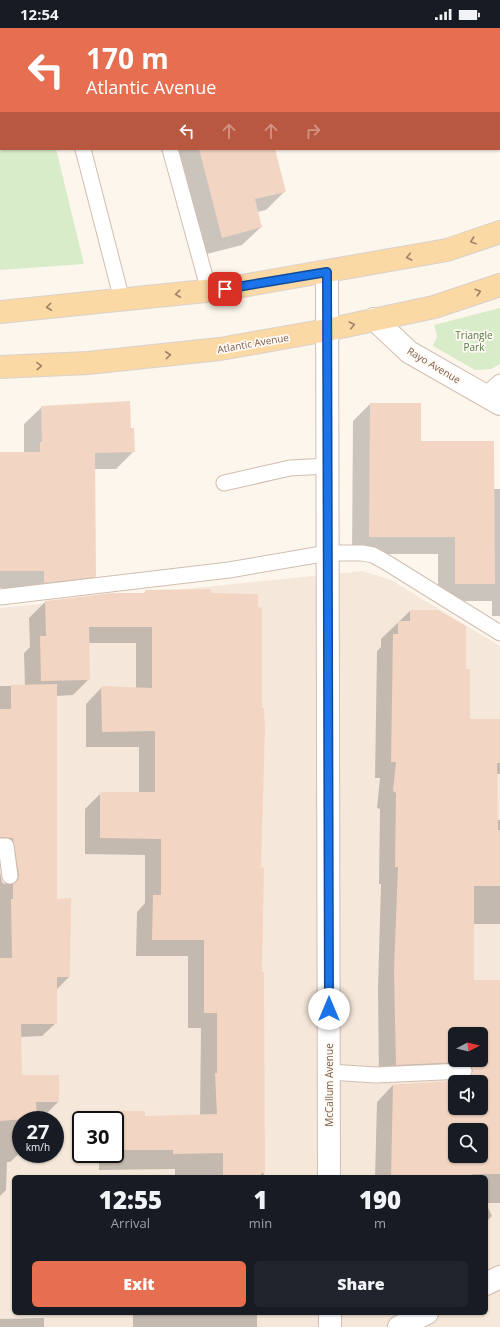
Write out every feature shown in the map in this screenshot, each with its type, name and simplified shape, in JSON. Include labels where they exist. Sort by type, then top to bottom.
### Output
[{"type":"main road","points":[[0,312],[209,291],[327,272],[447,250],[500,232]]},
{"type":"main road","name":"Atlantic Avenue","points":[[0,367],[88,363],[220,349],[327,330],[434,307],[500,285]]},
{"type":"street","name":"McCallum Avenue","points":[[327,272],[329,1175]]},
{"type":"street","name":"Rayo Avenue","points":[[374,320],[409,352],[495,393]]},
{"type":"street","points":[[488,1283],[500,1277]]},
{"type":"street","points":[[330,1315],[330,1327]]},
{"type":"street","points":[[399,1327],[423,1315]]},
{"type":"lane","points":[[83,150],[122,300]]},
{"type":"lane","points":[[170,150],[209,291]]},
{"type":"lane","points":[[224,483],[290,468],[328,466]]},
{"type":"lane","points":[[0,597],[229,570],[328,553],[362,553],[373,555],[500,633]]},
{"type":"lane","points":[[0,846],[6,846],[10,876]]},
{"type":"lane","points":[[329,1072],[376,1075],[464,1071]]},
{"type":"shaded area","points":[[362,571],[391,580],[500,646],[500,1327],[0,1327],[0,608]]},
{"type":"green space","points":[[0,150],[56,150],[84,264],[0,270]]},
{"type":"green space","name":"Triangle Park","points":[[500,308],[500,364],[491,369],[475,370],[433,346],[437,336],[434,325]]},
{"type":"building","points":[[199,150],[275,150],[286,192],[255,199],[262,227],[222,238]]},
{"type":"building","points":[[130,401],[131,428],[134,428],[135,452],[95,453],[96,577],[44,583],[44,571],[0,571],[0,452],[40,452],[40,442],[42,442],[41,406]]},
{"type":"building","points":[[370,403],[421,403],[421,441],[494,441],[495,584],[455,584],[455,537],[369,537]]},
{"type":"building","points":[[211,589],[211,593],[258,594],[258,607],[262,608],[262,708],[264,708],[265,728],[261,868],[264,867],[262,972],[264,972],[265,1173],[261,1173],[261,1175],[223,1175],[223,1153],[173,1154],[173,1150],[124,1150],[124,1111],[145,1111],[145,1116],[217,1114],[215,1073],[217,1073],[217,1013],[204,1013],[204,940],[152,940],[153,895],[161,895],[161,839],[100,838],[100,792],[155,792],[155,731],[102,732],[101,686],[152,688],[152,627],[89,627],[90,680],[41,681],[40,636],[46,636],[45,601],[112,593],[146,593],[145,590]]},
{"type":"building","points":[[410,610],[438,610],[466,626],[466,669],[470,669],[470,719],[500,719],[500,763],[497,763],[498,830],[500,830],[500,886],[474,886],[474,980],[500,980],[500,1174],[391,1175],[393,1085],[448,1081],[448,1115],[488,1115],[488,1075],[471,1075],[473,1071],[471,1067],[488,1067],[488,1027],[448,1027],[448,1063],[396,1065],[394,970],[398,867],[395,867],[396,793],[393,791],[396,762],[391,762],[393,634],[398,634],[398,621],[410,621]]},
{"type":"building","points":[[57,684],[57,899],[71,898],[70,977],[57,977],[57,1024],[21,1024],[22,1075],[59,1075],[59,1102],[36,1102],[37,1111],[12,1111],[12,1120],[0,1121],[0,958],[12,958],[11,899],[13,899],[13,884],[18,880],[19,875],[13,838],[0,837],[0,709],[11,709],[11,685]]},
{"type":"route","points":[[225,289],[327,272],[329,1009]]}]
